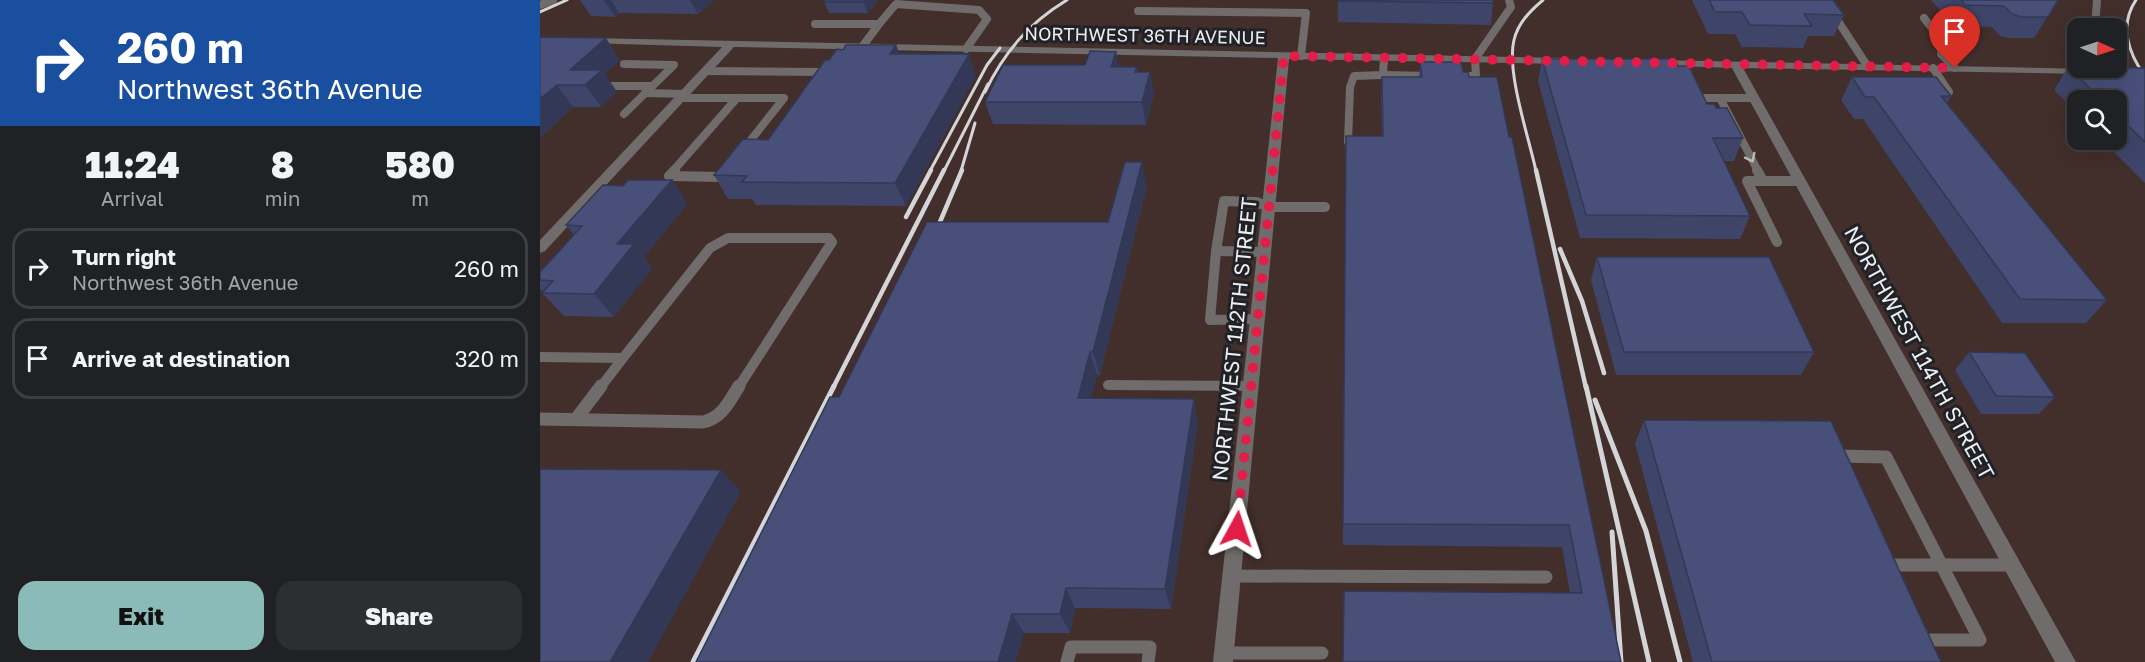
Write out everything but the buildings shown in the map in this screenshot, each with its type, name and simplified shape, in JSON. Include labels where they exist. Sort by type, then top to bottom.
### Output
[{"type":"street","name":"NORTHWEST 36TH AVENUE","points":[[576,41],[1570,61]]},
{"type":"street","points":[[540,248],[731,44]]},
{"type":"street","name":"NORTHWEST 112TH STREET","points":[[1224,658],[1284,56]]},
{"type":"street","points":[[1641,62],[2067,70]]},
{"type":"street","name":"NORTHWEST 114TH STREET","points":[[1735,64],[2066,662]]},
{"type":"lane","points":[[540,5],[553,0]]},
{"type":"lane","points":[[1348,142],[1350,87],[1354,76],[1476,76],[1475,59],[1511,7],[1509,0]]},
{"type":"lane","points":[[2096,18],[2097,0]]},
{"type":"lane","points":[[862,47],[898,2],[979,10],[987,19],[966,49]]},
{"type":"lane","points":[[1828,7],[1868,67]]},
{"type":"lane","points":[[1138,11],[1306,13],[1300,56]]},
{"type":"lane","points":[[1924,18],[1943,42],[1941,54],[1955,68]]},
{"type":"lane","points":[[815,24],[879,24]]},
{"type":"lane","points":[[1383,75],[1384,58]]},
{"type":"lane","points":[[624,64],[674,65],[624,114]]},
{"type":"lane","points":[[1933,68],[1949,92]]},
{"type":"lane","points":[[706,71],[823,72]]},
{"type":"lane","points":[[604,86],[652,86]]},
{"type":"lane","points":[[645,93],[784,98],[721,177],[669,176],[737,98]]},
{"type":"lane","points":[[1700,98],[1754,98]]},
{"type":"lane","points":[[1720,98],[1763,181]]},
{"type":"lane","points":[[1777,242],[1748,181],[1800,181]]},
{"type":"lane","points":[[1258,319],[1210,320],[1216,251],[1224,201],[1256,202],[1269,207],[1324,207]]},
{"type":"lane","points":[[540,418],[576,419],[703,422],[712,420],[721,414],[830,248],[832,243],[829,238],[728,238],[710,248],[576,419]]},
{"type":"lane","points":[[1216,251],[1264,252]]},
{"type":"lane","points":[[540,357],[623,358]]},
{"type":"lane","points":[[1108,385],[1251,386]]},
{"type":"lane","points":[[1834,456],[1886,457],[1980,640],[1917,640]]},
{"type":"lane","points":[[1884,565],[2012,565]]},
{"type":"lane","points":[[1232,576],[1546,577]]},
{"type":"lane","points":[[1067,662],[1071,647],[1150,647],[1148,662]]},
{"type":"lane","points":[[1224,658],[1322,653]]},
{"type":"shaded area","points":[[540,0],[2145,0],[2145,662],[540,662]]},
{"type":"railway","points":[[540,12],[567,0]]},
{"type":"railway","points":[[985,92],[1009,51],[1041,18],[1067,0]]},
{"type":"railway","points":[[1536,171],[1519,105],[1512,53],[1518,28],[1543,0]]},
{"type":"railway","points":[[2136,0],[2128,19],[2128,39],[2134,58],[2145,76]]},
{"type":"railway","points":[[930,171],[987,65],[1000,48]]},
{"type":"railway","points":[[944,171],[988,84]]},
{"type":"railway","points":[[961,171],[975,123]]},
{"type":"railway","points":[[906,217],[931,170]]},
{"type":"railway","points":[[833,388],[944,170]]},
{"type":"railway","points":[[934,236],[962,170]]},
{"type":"railway","points":[[1536,170],[1586,388]]},
{"type":"railway","points":[[1560,249],[1582,301],[1604,373]]},
{"type":"railway","points":[[693,662],[834,386]]},
{"type":"railway","points":[[1586,386],[1649,662]]},
{"type":"railway","points":[[1595,400],[1646,531],[1680,662]]},
{"type":"railway","points":[[1612,532],[1621,662]]},
{"type":"route","points":[[1237,529],[1284,56],[1955,68]]}]
